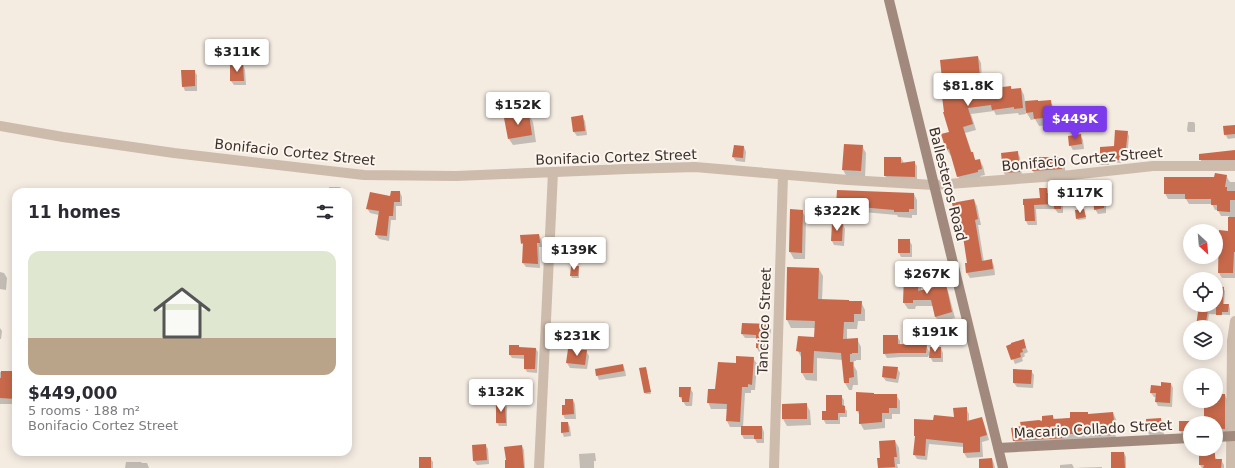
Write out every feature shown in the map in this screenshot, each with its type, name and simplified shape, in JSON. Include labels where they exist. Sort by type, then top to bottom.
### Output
[{"type":"main road","name":"Ballesteros Road","points":[[889,0],[1003,468]]},
{"type":"main road","points":[[1223,437],[1233,436]]},
{"type":"main road","name":"Macario Collado Street","points":[[998,448],[1183,438]]},
{"type":"street","name":"Bonifacio Cortez Street","points":[[0,126],[63,137],[174,153],[364,176],[456,176],[627,169],[695,168],[934,185],[1153,166],[1235,166]]},
{"type":"street","points":[[539,468],[553,172]]},
{"type":"street","name":"Tancioco Street","points":[[774,468],[783,174]]},
{"type":"street","points":[[1231,468],[1233,436],[1232,342],[1235,321]]},
{"type":"building","points":[[978,56],[980,78],[984,78],[985,89],[1011,86],[1011,89],[1021,88],[1023,108],[1014,109],[1014,107],[992,110],[991,105],[968,108],[973,124],[963,127],[971,152],[973,152],[975,160],[980,159],[982,169],[978,170],[978,172],[957,177],[949,149],[946,150],[941,134],[949,132],[943,112],[941,89],[943,89],[940,60]]},
{"type":"building","points":[[243,64],[244,81],[230,81],[230,65]]},
{"type":"building","points":[[181,70],[195,70],[195,86],[182,87]]},
{"type":"building","points":[[1051,100],[1053,117],[1034,119],[1033,112],[1026,113],[1025,101]]},
{"type":"building","points":[[1103,106],[1106,128],[1099,129],[1096,107]]},
{"type":"building","points":[[1069,110],[1079,110],[1079,118],[1069,118]]},
{"type":"building","points":[[529,114],[532,135],[508,139],[504,118]]},
{"type":"building","points":[[583,115],[585,131],[573,132],[571,117]]},
{"type":"building","points":[[1235,125],[1235,134],[1224,135],[1223,126]]},
{"type":"building","points":[[1115,130],[1128,131],[1125,156],[1120,155],[1119,160],[1107,159],[1107,162],[1096,162],[1096,153],[1100,153],[1100,147],[1114,146]]},
{"type":"building","points":[[1081,134],[1082,144],[1069,146],[1068,136]]},
{"type":"building","points":[[844,144],[863,145],[861,171],[842,170]]},
{"type":"building","points":[[734,145],[744,146],[743,158],[732,157]]},
{"type":"building","points":[[1235,150],[1235,160],[1199,160],[1199,154]]},
{"type":"building","points":[[1018,151],[1020,172],[1003,173],[1001,153]]},
{"type":"building","points":[[884,157],[901,157],[901,163],[915,161],[915,177],[884,176]]},
{"type":"building","points":[[1033,157],[1062,157],[1062,169],[1032,171]]},
{"type":"building","points":[[1215,173],[1227,175],[1225,187],[1227,187],[1227,191],[1235,191],[1235,200],[1230,200],[1230,212],[1217,211],[1217,205],[1211,205],[1211,199],[1185,199],[1185,194],[1164,194],[1164,177],[1214,177]]},
{"type":"building","points":[[1104,187],[1104,208],[1094,210],[1093,188]]},
{"type":"building","points":[[1039,188],[1047,188],[1047,193],[1061,193],[1061,209],[1054,209],[1054,204],[1034,205],[1035,221],[1025,221],[1023,199],[1040,198]]},
{"type":"building","points":[[837,190],[914,193],[914,209],[909,209],[909,212],[894,212],[894,210],[836,205]]},
{"type":"building","points":[[391,191],[400,191],[400,202],[394,202],[393,216],[389,216],[387,236],[375,235],[379,211],[366,209],[370,192],[390,196]]},
{"type":"building","points":[[974,199],[978,219],[975,220],[982,261],[992,259],[993,269],[966,273],[965,263],[967,263],[961,223],[956,224],[952,203]]},
{"type":"building","points":[[790,209],[803,210],[802,253],[789,252]]},
{"type":"building","points":[[1084,209],[1086,217],[1076,219],[1075,210]]},
{"type":"building","points":[[1228,217],[1235,217],[1235,252],[1233,273],[1223,273],[1218,272],[1218,264],[1223,264],[1223,230],[1228,231]]},
{"type":"building","points":[[832,223],[843,223],[842,241],[831,241]]},
{"type":"building","points":[[539,234],[540,243],[537,243],[538,264],[522,263],[523,243],[521,244],[520,235]]},
{"type":"building","points":[[898,239],[910,239],[910,253],[898,253]]},
{"type":"building","points":[[571,266],[579,266],[578,276],[570,276]]},
{"type":"building","points":[[787,267],[819,268],[818,299],[862,301],[861,314],[854,314],[854,322],[844,322],[843,339],[858,338],[858,353],[850,354],[850,362],[853,362],[854,377],[849,378],[849,383],[844,383],[841,353],[814,351],[813,373],[801,373],[801,352],[796,351],[798,336],[814,337],[815,321],[786,320]]},
{"type":"building","points":[[904,274],[913,274],[913,279],[919,280],[918,291],[946,284],[952,312],[935,317],[931,300],[913,300],[913,303],[903,303]]},
{"type":"building","points":[[1223,304],[1229,304],[1228,312],[1223,312]]},
{"type":"building","points":[[1198,312],[1208,312],[1206,320],[1197,320]]},
{"type":"building","points":[[1216,312],[1222,312],[1222,315],[1216,315]]},
{"type":"building","points":[[742,323],[769,324],[769,335],[764,335],[764,349],[756,348],[756,335],[741,334]]},
{"type":"building","points":[[883,335],[898,335],[898,344],[927,345],[926,353],[883,354]]},
{"type":"building","points":[[1024,339],[1026,348],[1022,349],[1023,352],[1020,353],[1021,357],[1011,360],[1006,346]]},
{"type":"building","points":[[509,345],[536,348],[535,369],[524,369],[524,355],[509,355]]},
{"type":"building","points":[[930,347],[941,347],[941,358],[929,358]]},
{"type":"building","points":[[568,349],[587,350],[585,365],[566,363]]},
{"type":"building","points":[[736,356],[754,357],[752,385],[748,384],[748,387],[742,387],[740,422],[726,421],[727,404],[707,403],[708,389],[715,389],[718,362],[736,363]]},
{"type":"building","points":[[623,364],[624,371],[596,376],[595,369]]},
{"type":"building","points":[[883,366],[898,367],[896,379],[882,377]]},
{"type":"building","points":[[646,367],[651,392],[644,393],[639,368]]},
{"type":"building","points":[[1013,369],[1032,370],[1031,384],[1013,383]]},
{"type":"building","points":[[1,371],[12,371],[12,399],[0,398]]},
{"type":"building","points":[[1161,382],[1171,383],[1170,403],[1155,402],[1156,393],[1150,393],[1151,385],[1161,386]]},
{"type":"building","points":[[679,387],[691,387],[689,402],[682,402],[682,397],[679,397]]},
{"type":"building","points":[[856,392],[897,394],[897,408],[889,408],[889,413],[882,413],[882,422],[859,424],[859,411],[856,411]]},
{"type":"building","points":[[1223,394],[1225,394],[1225,429],[1223,429],[1223,416],[1204,416],[1204,408],[1223,408]]},
{"type":"building","points":[[826,395],[842,395],[842,405],[845,406],[845,413],[838,413],[838,420],[822,420],[822,411],[826,411]]},
{"type":"building","points":[[565,399],[573,399],[574,414],[562,415],[562,405],[565,405]]},
{"type":"building","points":[[496,402],[505,402],[506,423],[496,423]]},
{"type":"building","points":[[807,403],[807,419],[782,419],[782,404]]},
{"type":"building","points":[[967,407],[967,421],[982,417],[987,435],[980,437],[980,452],[963,453],[963,443],[926,439],[925,456],[913,455],[915,436],[914,419],[933,420],[934,415],[954,417],[953,408]]},
{"type":"building","points":[[1070,412],[1088,412],[1088,414],[1113,412],[1113,435],[1095,436],[1095,434],[1065,434],[1066,438],[1013,441],[1011,428],[1021,426],[1020,422],[1042,421],[1042,416],[1053,415],[1053,419],[1070,418]]},
{"type":"building","points":[[1161,418],[1162,431],[1146,431],[1146,419]]},
{"type":"building","points":[[1179,421],[1183,421],[1183,431],[1179,431]]},
{"type":"building","points":[[561,422],[568,422],[569,432],[561,433]]},
{"type":"building","points":[[741,426],[762,426],[762,439],[754,439],[754,435],[741,435]]},
{"type":"building","points":[[895,440],[897,457],[894,457],[895,467],[878,468],[877,458],[880,458],[879,441]]},
{"type":"building","points":[[486,444],[487,460],[473,461],[472,445]]},
{"type":"building","points":[[522,445],[524,468],[505,468],[506,460],[504,447]]},
{"type":"building","points":[[1111,452],[1124,452],[1125,468],[1111,468]]},
{"type":"building","points":[[1199,456],[1215,456],[1215,459],[1222,459],[1221,468],[1203,468],[1204,465],[1199,465]]},
{"type":"building","points":[[419,457],[431,457],[431,468],[419,468]]},
{"type":"building","points":[[992,458],[993,468],[979,468],[979,459]]}]
